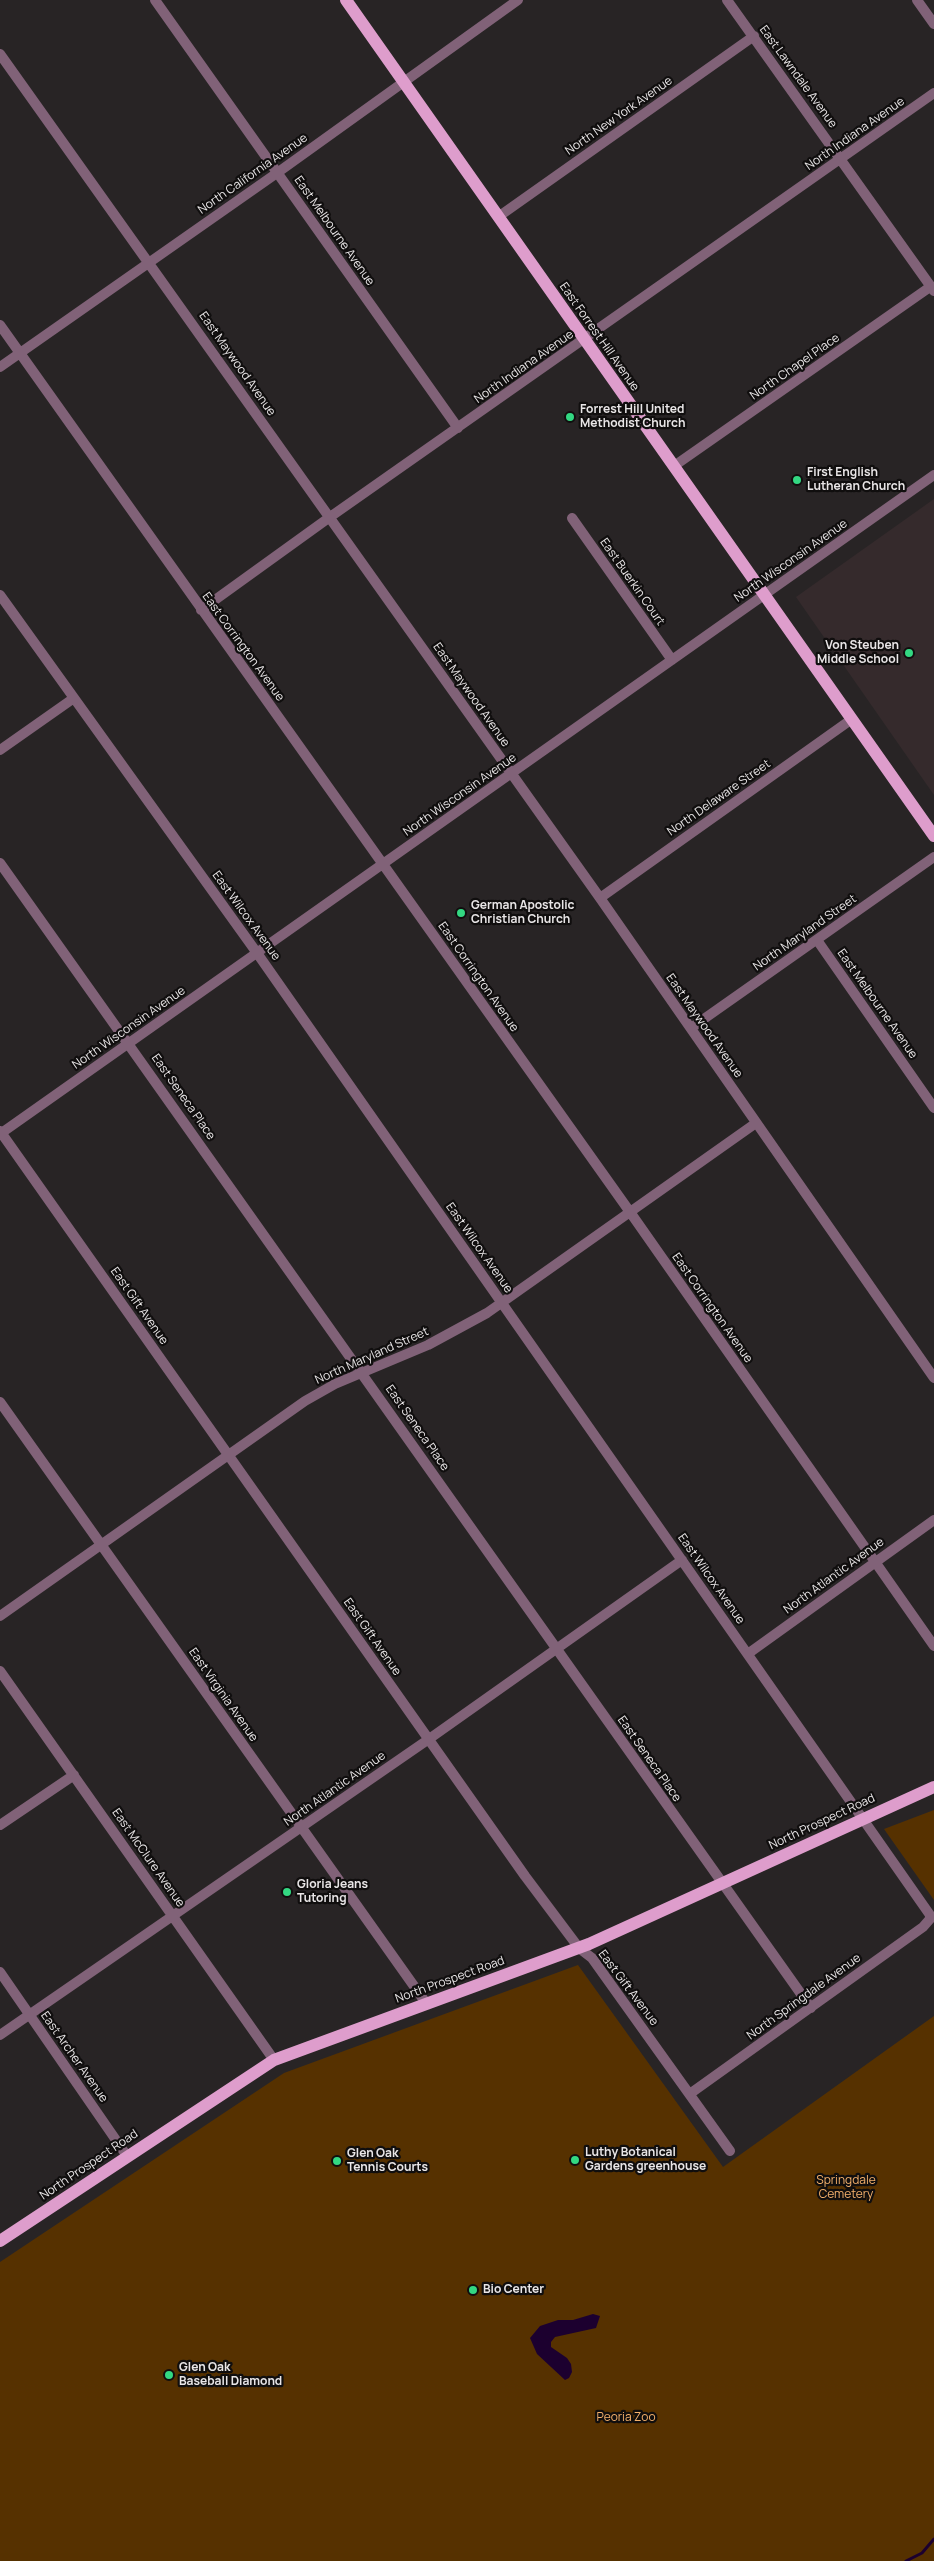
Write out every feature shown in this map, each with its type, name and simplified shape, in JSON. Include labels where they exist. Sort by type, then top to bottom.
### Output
[{"type":"main road","name":"East Forrest Hill Avenue","points":[[346,0],[584,341],[765,594],[934,836]]},
{"type":"main road","name":"North Prospect Road","points":[[0,2241],[274,2060],[579,1948],[934,1787]]},
{"type":"street","name":"East Melbourne Avenue","points":[[155,0],[458,428]]},
{"type":"street","name":"North California Avenue","points":[[0,367],[277,173],[518,0]]},
{"type":"street","name":"East Lawndale Avenue","points":[[727,0],[842,158],[932,289]]},
{"type":"street","points":[[917,0],[934,24]]},
{"type":"street","name":"North New York Avenue","points":[[498,217],[754,36]]},
{"type":"street","name":"East Maywood Avenue","points":[[0,54],[150,262],[600,898],[934,1378]]},
{"type":"street","name":"North Indiana Avenue","points":[[201,610],[330,517],[584,341],[934,93]]},
{"type":"street","name":"North Chapel Place","points":[[674,466],[932,289]]},
{"type":"street","name":"East Corrington Avenue","points":[[0,325],[630,1212],[934,1646]]},
{"type":"street","name":"North Wisconsin Avenue","points":[[0,1132],[512,774],[934,475]]},
{"type":"street","name":"East Buerkin Court","points":[[572,518],[672,660]]},
{"type":"street","name":"East Wilcox Avenue","points":[[0,595],[257,953],[749,1653],[927,1911],[930,1919]]},
{"type":"street","points":[[0,750],[74,698]]},
{"type":"street","name":"North Delaware Street","points":[[600,898],[852,719]]},
{"type":"street","name":"North Maryland Street","points":[[691,1028],[934,857]]},
{"type":"street","name":"East Seneca Place","points":[[0,863],[364,1374],[556,1649],[811,2008]]},
{"type":"street","name":"East Melbourne Avenue","points":[[817,940],[934,1108]]},
{"type":"street","name":"North Maryland Street","points":[[0,1616],[320,1392],[439,1340],[503,1303],[756,1123]]},
{"type":"street","name":"East Gift Avenue","points":[[0,1132],[429,1739],[579,1948],[592,1958],[730,2151]]},
{"type":"street","name":"East Virginia Avenue","points":[[0,1402],[426,2003]]},
{"type":"street","name":"North Atlantic Avenue","points":[[749,1653],[934,1520]]},
{"type":"street","name":"North Atlantic Avenue","points":[[0,2035],[429,1739],[682,1560]]},
{"type":"street","name":"East McClure Avenue","points":[[0,1671],[274,2060]]},
{"type":"street","points":[[0,1825],[74,1775]]},
{"type":"street","name":"North Springdale Avenue","points":[[690,2093],[923,1927],[930,1919]]},
{"type":"street","name":"East Archer Avenue","points":[[0,1972],[127,2156]]},
{"type":"shaded area","points":[[934,499],[934,795],[796,597]]},
{"type":"shaded area","points":[[593,2314],[600,2316],[596,2328],[555,2337],[551,2342],[551,2347],[567,2358],[571,2364],[572,2372],[569,2378],[565,2380],[537,2354],[530,2338],[540,2326],[558,2320],[573,2320]]},
{"type":"green space","points":[[934,1810],[934,1900],[884,1829]]},
{"type":"green space","points":[[578,1965],[723,2167],[934,2016],[934,2561],[0,2561],[0,2262],[284,2073]]},
{"type":"waterway","points":[[906,2561],[922,2553],[934,2539]]},
{"type":"place","name":"Forrest Hill United Methodist Church","points":[[570,417]]},
{"type":"place","name":"First English Lutheran Church","points":[[797,480]]},
{"type":"place","name":"Von Steuben Middle School","points":[[909,653]]},
{"type":"place","name":"German Apostolic Christian Church","points":[[461,913]]},
{"type":"place","name":"Gloria Jeans Tutoring","points":[[287,1892]]},
{"type":"place","name":"Luthy Botanical Gardens greenhouse","points":[[575,2160]]},
{"type":"place","name":"Glen Oak Tennis Courts","points":[[337,2161]]},
{"type":"place","name":"Bio Center","points":[[473,2290]]},
{"type":"place","name":"Glen Oak Baseball Diamond","points":[[169,2375]]},
{"type":"park label","name":"Springdale Cemetery","points":[[846,2188]]},
{"type":"park label","name":"Peoria Zoo","points":[[626,2418]]}]
